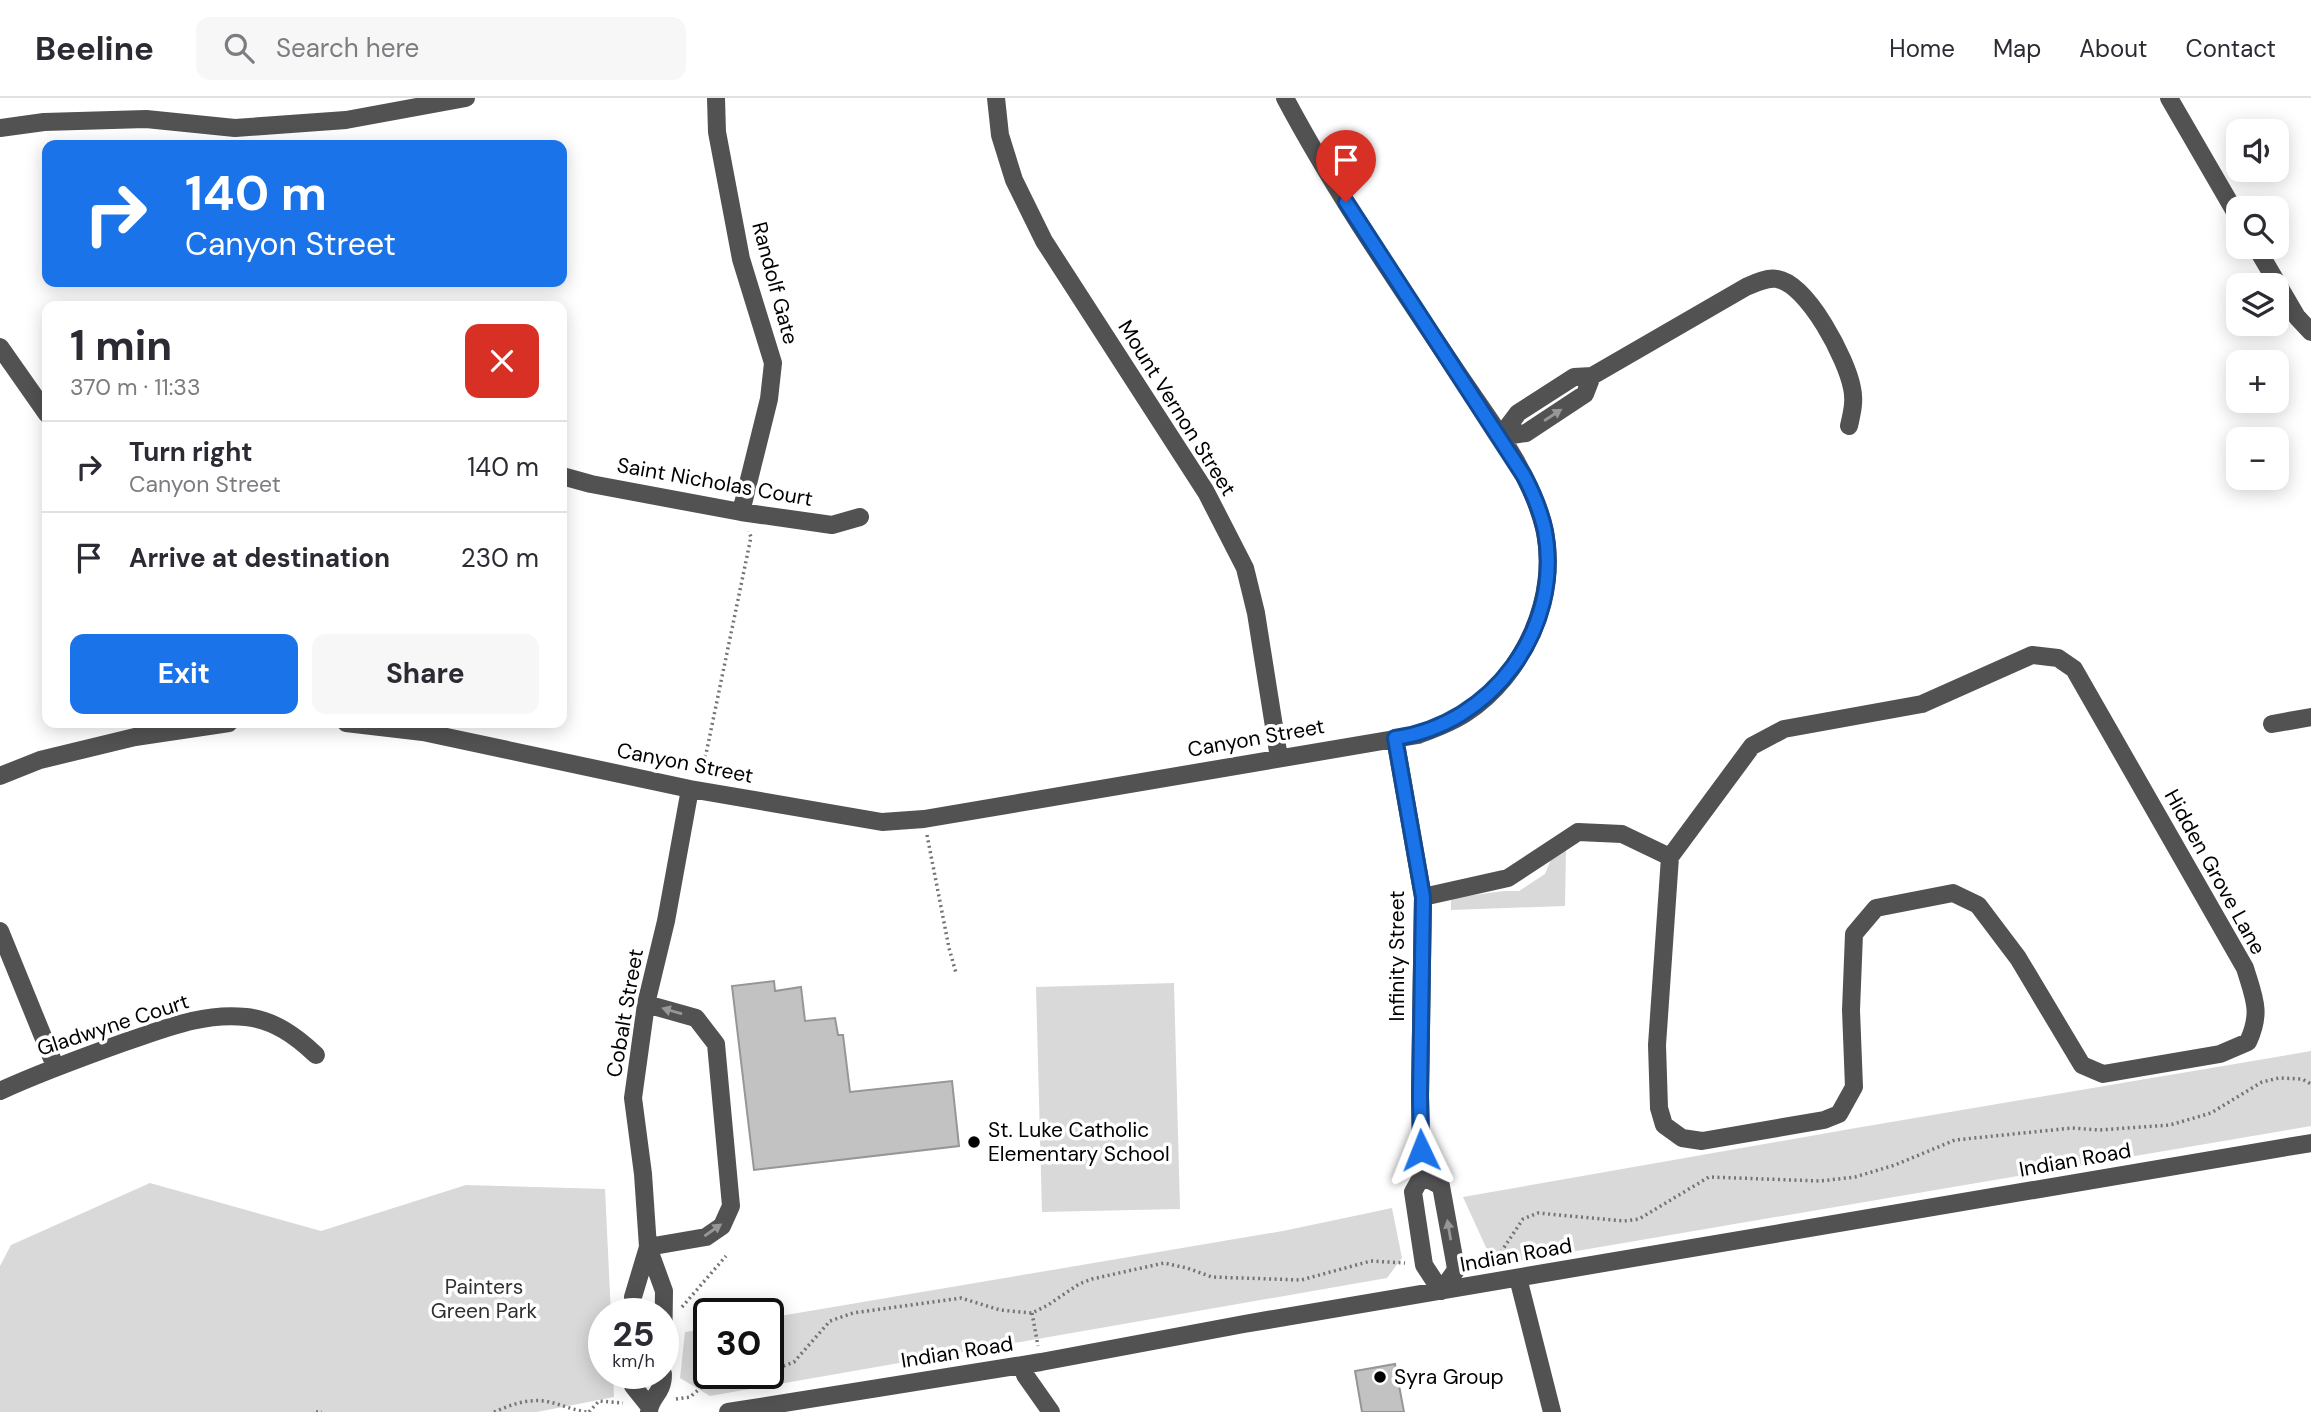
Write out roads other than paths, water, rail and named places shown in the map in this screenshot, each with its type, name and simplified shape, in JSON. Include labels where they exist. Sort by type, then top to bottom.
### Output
[{"type":"street","points":[[0,128],[44,122],[146,119],[234,128],[346,120],[466,98]]},
{"type":"street","name":"Mount Vernon Street","points":[[996,98],[1000,135],[1014,180],[1044,241],[1206,492],[1245,568],[1256,613],[1279,758]]},
{"type":"street","name":"Canyon Street","points":[[389,728],[423,732],[690,789],[882,822],[924,819],[1418,735],[1466,713],[1486,698],[1508,674],[1528,642],[1539,613],[1546,583],[1545,531],[1535,497],[1500,437],[1359,224],[1285,98]]},
{"type":"street","points":[[2169,98],[2226,196]]},
{"type":"street","name":"Randolf Gate","points":[[711,100],[741,259],[773,363],[769,399],[741,512]]},
{"type":"street","points":[[2263,259],[2297,317],[2311,332]]},
{"type":"street","points":[[1500,437],[1518,413],[1574,377],[1592,376],[1746,286],[1778,279],[1795,287],[1809,302],[1843,361],[1852,388],[1853,407],[1849,426]]},
{"type":"street","points":[[0,347],[42,407]]},
{"type":"street","name":"Saint Nicholas Court","points":[[567,477],[741,512],[831,525],[860,517]]},
{"type":"street","name":"Hidden Grove Lane","points":[[2032,655],[2058,658],[2074,669],[2245,968],[2257,1023],[2248,1042],[2220,1054],[2104,1074],[2082,1065],[2018,958],[1978,905],[1953,893],[1876,908],[1854,934],[1851,1010],[1854,1087],[1839,1114],[1824,1120],[1702,1141],[1682,1138],[1664,1125],[1658,1108],[1657,1045],[1670,857],[1752,746],[1784,729],[1922,704],[2032,655]]},
{"type":"street","points":[[2272,724],[2311,717]]},
{"type":"street","points":[[0,776],[40,760],[122,740],[198,728]]},
{"type":"street","name":"Infinity Street","points":[[1395,738],[1423,897],[1420,1096],[1422,1177],[1413,1192],[1424,1265],[1441,1291]]},
{"type":"street","name":"Cobalt Street","points":[[664,1298],[664,1291],[648,1247],[643,1174],[633,1098],[646,1004],[666,921],[690,789]]},
{"type":"street","points":[[1423,897],[1508,878],[1578,832],[1622,834],[1670,857]]},
{"type":"street","points":[[0,931],[55,1066]]},
{"type":"street","points":[[646,1004],[696,1018],[716,1044],[732,1206],[722,1226],[706,1237],[648,1247]]},
{"type":"street","name":"Gladwyne Court","points":[[0,1091],[55,1066],[178,1024],[233,1016],[248,1017],[284,1030],[301,1040],[316,1055]]},
{"type":"street","name":"Indian Road","points":[[728,1412],[1041,1362],[1244,1324],[2311,1143]]},
{"type":"street","points":[[1422,1177],[1441,1185],[1455,1262],[1456,1270],[1441,1291]]},
{"type":"street","name":"Cobalt Street","points":[[633,1298],[648,1247]]},
{"type":"street","points":[[1518,1278],[1552,1412]]},
{"type":"street","points":[[1022,1365],[1025,1375],[1051,1412]]},
{"type":"street","points":[[635,1389],[649,1409],[661,1389]]},
{"type":"place","name":"St. Luke Catholic Elementary School","points":[[974,1142]]},
{"type":"place","name":"Syra Group","points":[[1380,1377]]},
{"type":"park label","name":"Painters Green Park","points":[[484,1299]]}]
